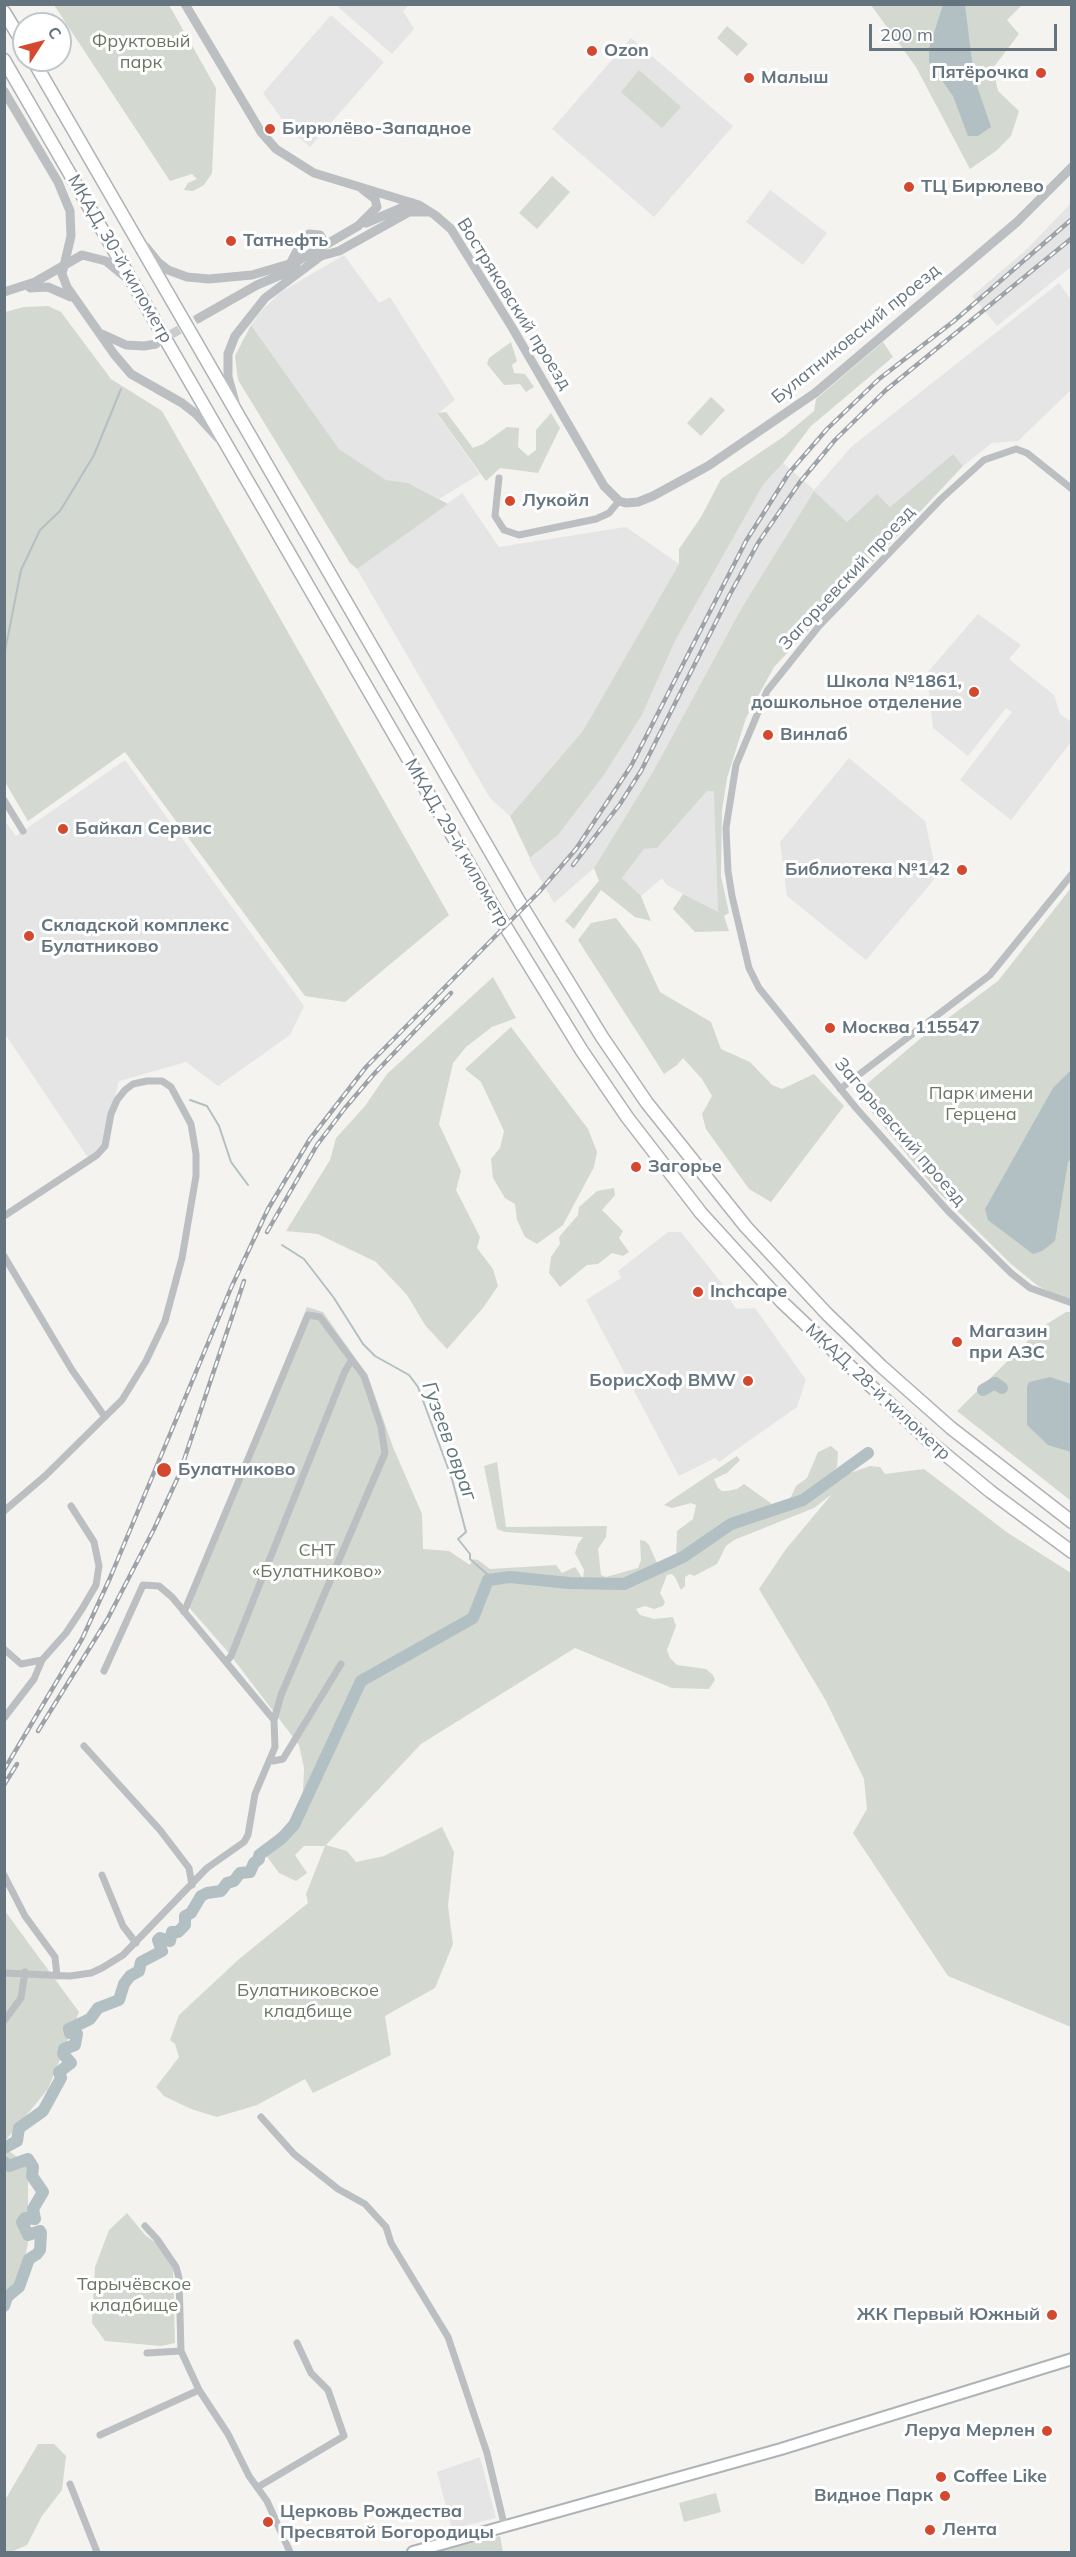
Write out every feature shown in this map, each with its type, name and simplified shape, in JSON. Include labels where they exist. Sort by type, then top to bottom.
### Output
[{"type":"highway","points":[[4,12],[12,25]]},
{"type":"highway","name":"МКАД, 30-й километр","points":[[4,60],[235,458]]},
{"type":"highway","name":"МКАД, 30-й километр","points":[[40,72],[255,445]]},
{"type":"highway","name":"МКАД, 29-й километр","points":[[255,445],[562,973],[647,1103],[720,1197]]},
{"type":"highway","name":"МКАД, 29-й километр","points":[[235,458],[541,985],[627,1117],[701,1213]]},
{"type":"highway","name":"МКАД, 28-й километр","points":[[720,1197],[792,1278],[880,1366],[974,1448],[1071,1522]]},
{"type":"highway","name":"МКАД, 28-й километр","points":[[701,1213],[782,1302],[898,1414],[983,1485],[1071,1552]]},
{"type":"main road","points":[[413,2553],[643,2489],[1071,2359]]},
{"type":"street","name":"Востряковский проезд","points":[[185,4],[269,142],[294,162],[314,173],[358,186],[432,213],[451,229],[468,253],[617,504]]},
{"type":"street","points":[[4,91],[58,182],[70,211],[71,236],[64,280],[78,304],[131,374],[196,414],[235,458]]},
{"type":"street","name":"Булатниковский проезд","points":[[500,478],[495,516],[504,530],[519,535],[584,523],[603,517],[617,504],[638,502],[675,484],[727,454],[805,400],[980,254],[1029,211],[1071,167]]},
{"type":"street","points":[[358,186],[375,199],[377,207],[358,226]]},
{"type":"street","points":[[119,209],[158,262],[176,274],[197,279],[252,275],[291,262],[407,203]]},
{"type":"street","points":[[391,221],[401,213],[407,203]]},
{"type":"street","points":[[255,445],[231,390],[228,377],[228,354],[243,325],[265,298],[321,256],[339,251],[409,212],[432,213]]},
{"type":"street","points":[[266,281],[291,262],[302,241],[309,234],[320,235],[324,246],[321,256]]},
{"type":"street","points":[[7,291],[35,282],[74,258],[89,255],[114,265],[159,327]]},
{"type":"street","points":[[199,318],[266,281],[310,263]]},
{"type":"street","points":[[7,291],[48,287],[67,294],[78,304]]},
{"type":"street","points":[[92,323],[108,338],[116,342],[136,346],[156,344]]},
{"type":"street","name":"Загорьевский проезд","points":[[1071,489],[1022,450],[1016,449],[984,460],[941,499],[800,647],[767,691],[748,732],[732,782],[726,828],[728,871],[739,931],[749,968],[759,988],[840,1089],[916,1177],[1006,1268],[1035,1291],[1071,1303]]},
{"type":"street","points":[[4,800],[23,831]]},
{"type":"street","points":[[840,1089],[990,975],[1071,874]]},
{"type":"street","points":[[4,1216],[97,1155],[105,1146],[111,1114],[117,1100],[125,1090],[133,1084],[162,1081],[171,1087],[191,1124],[196,1154],[196,1176],[182,1258],[165,1321],[146,1361],[122,1400],[45,1476],[4,1511]]},
{"type":"street","points":[[4,1256],[72,1370],[105,1417]]},
{"type":"street","points":[[4,1972],[57,1976],[91,1973],[102,1968],[123,1955],[207,1868],[244,1842],[248,1835],[255,1794],[275,1747],[274,1720],[281,1695],[385,1453],[381,1427],[364,1376],[320,1317],[308,1315],[184,1612]]},
{"type":"street","points":[[227,1661],[351,1361]]},
{"type":"street","points":[[4,1718],[34,1679],[42,1660],[82,1609],[98,1580],[99,1566],[94,1542],[71,1506]]},
{"type":"street","points":[[104,1671],[143,1585],[159,1586],[227,1661],[274,1720]]},
{"type":"street","points":[[4,1648],[21,1664],[42,1660]]},
{"type":"street","points":[[272,1758],[273,1761],[283,1759],[341,1664]]},
{"type":"street","points":[[84,1746],[160,1830],[189,1868],[192,1885]]},
{"type":"street","points":[[4,1875],[25,1916],[55,1957],[57,1976]]},
{"type":"street","points":[[102,1875],[115,1911],[129,1936],[136,1942]]},
{"type":"street","points":[[4,2021],[21,1998],[25,1972]]},
{"type":"street","points":[[261,2117],[294,2154],[338,2189],[365,2204],[386,2227],[391,2243],[448,2337],[487,2453],[505,2528]]},
{"type":"street","points":[[145,2226],[176,2267],[179,2278],[181,2352],[199,2390],[274,2514],[290,2553]]},
{"type":"street","points":[[258,2487],[344,2436],[328,2390],[311,2373],[297,2343]]},
{"type":"street","points":[[147,2353],[181,2352]]},
{"type":"street","points":[[100,2435],[199,2390]]},
{"type":"street","points":[[70,2484],[97,2553]]},
{"type":"shaded area","points":[[341,4],[408,5],[403,11],[414,29],[392,54],[338,7]]},
{"type":"shaded area","points":[[943,5],[965,5],[974,77],[991,127],[978,136],[968,136],[953,96],[929,62],[929,48]]},
{"type":"shaded area","points":[[331,15],[384,62],[310,147],[289,129],[263,93]]},
{"type":"shaded area","points":[[631,38],[733,126],[654,217],[552,129]]},
{"type":"shaded area","points":[[770,190],[827,233],[803,265],[746,222]]},
{"type":"shaded area","points":[[1071,203],[1071,267],[997,326],[972,296],[1027,249]]},
{"type":"shaded area","points":[[344,255],[379,303],[390,297],[455,400],[437,414],[480,474],[439,499],[408,483],[386,480],[339,449],[251,325],[261,311],[281,292]]},
{"type":"shaded area","points":[[1059,283],[1071,300],[1071,390],[1018,441],[992,443],[963,466],[953,454],[890,507],[877,495],[847,522],[814,491],[741,609],[654,770],[594,868],[554,903],[529,859],[558,835],[604,775],[642,715],[675,641],[763,485],[783,463],[814,490],[851,447]]},
{"type":"shaded area","points":[[462,493],[499,547],[626,527],[679,564],[583,732],[510,816],[490,798],[357,569]]},
{"type":"shaded area","points":[[978,614],[1021,645],[1009,659],[1054,695],[1060,714],[1071,722],[1071,742],[1011,820],[960,780],[1012,712],[1006,708],[968,756],[933,728],[927,673]]},
{"type":"shaded area","points":[[849,758],[925,821],[937,876],[866,960],[787,896],[780,842]]},
{"type":"shaded area","points":[[125,760],[304,1006],[290,1035],[218,1086],[186,1062],[119,1081],[102,1149],[89,1159],[5,1034],[4,820],[16,836]]},
{"type":"shaded area","points":[[707,791],[715,791],[718,913],[667,885],[662,878],[641,896],[622,878],[644,849],[657,848]]},
{"type":"shaded area","points":[[1071,1070],[1071,1159],[1068,1162],[1055,1241],[1042,1251],[1033,1254],[988,1220],[985,1209],[1053,1088]]},
{"type":"shaded area","points":[[668,1232],[681,1232],[731,1295],[731,1301],[736,1309],[755,1308],[806,1380],[797,1407],[719,1462],[715,1458],[679,1476],[586,1300],[621,1278],[618,1271]]},
{"type":"shaded area","points":[[1050,1377],[1071,1384],[1071,1452],[1048,1445],[1027,1425],[1029,1382]]},
{"type":"shaded area","points":[[480,2457],[496,2518],[452,2529],[437,2472]]},
{"type":"green space","name":"Фруктовый парк","points":[[54,5],[169,5],[216,88],[212,173],[204,185],[193,191],[184,190],[188,183],[197,179],[192,174],[170,181],[72,32],[72,12],[59,12]]},
{"type":"green space","points":[[871,5],[1022,5],[1007,20],[1019,34],[993,68],[998,91],[1019,111],[1011,136],[996,151],[970,169],[916,67]]},
{"type":"green space","points":[[727,26],[748,44],[737,56],[717,38]]},
{"type":"green space","points":[[639,70],[681,107],[662,128],[621,92]]},
{"type":"green space","points":[[552,176],[570,192],[537,229],[519,213]]},
{"type":"green space","points":[[48,306],[61,312],[111,379],[162,411],[449,915],[345,1002],[305,996],[125,752],[28,821],[5,782],[5,312],[24,307]]},
{"type":"green space","points":[[251,325],[339,449],[386,480],[408,483],[448,504],[357,569],[350,563],[238,380],[235,356]]},
{"type":"green space","points":[[511,342],[517,361],[512,365],[514,373],[525,374],[534,387],[526,392],[520,384],[504,385],[487,364],[489,358]]},
{"type":"green space","points":[[883,342],[893,357],[811,426],[763,485],[675,641],[642,715],[604,775],[558,835],[530,858],[510,816],[583,731],[679,564],[679,549],[701,517],[721,479],[783,437],[814,411],[816,399]]},
{"type":"green space","points":[[711,397],[725,410],[701,436],[687,423]]},
{"type":"green space","points":[[446,412],[473,448],[483,444],[507,427],[519,428],[518,447],[528,456],[536,450],[536,430],[551,413],[560,428],[538,473],[500,468],[486,481],[437,413]]},
{"type":"green space","points":[[953,454],[963,466],[774,667],[746,718],[727,778],[722,810],[721,876],[729,913],[724,916],[729,931],[695,932],[673,909],[683,894],[718,912],[714,791],[707,791],[657,848],[644,849],[622,878],[641,896],[651,921],[635,917],[601,890],[574,929],[565,921],[599,881],[594,868],[654,770],[741,609],[814,491],[847,522],[877,494],[890,507]]},
{"type":"green space","name":"Парк имени Герцена","points":[[1071,888],[1071,1299],[1038,1286],[1011,1264],[937,1191],[856,1093],[920,1039],[998,981]]},
{"type":"green space","points":[[616,918],[640,949],[660,992],[711,1022],[721,1049],[750,1062],[772,1085],[782,1089],[814,1074],[844,1106],[771,1202],[749,1189],[706,1129],[702,1114],[712,1096],[702,1079],[683,1058],[664,1074],[578,940],[591,923]]},
{"type":"green space","points":[[493,977],[516,1018],[492,1027],[466,1047],[453,1063],[439,1124],[461,1171],[456,1190],[480,1237],[477,1248],[493,1269],[498,1286],[483,1308],[447,1349],[425,1325],[407,1295],[376,1262],[318,1234],[286,1231],[330,1160],[336,1138],[365,1106],[387,1074]]},
{"type":"green space","points":[[511,1027],[588,1129],[597,1152],[594,1167],[563,1225],[537,1244],[525,1237],[517,1220],[515,1204],[505,1198],[493,1178],[491,1159],[500,1148],[504,1131],[481,1082],[465,1069]]},
{"type":"green space","points":[[614,1188],[615,1195],[602,1210],[623,1231],[619,1238],[629,1252],[623,1256],[612,1253],[598,1264],[587,1265],[560,1287],[549,1273],[551,1257],[560,1244],[559,1237],[578,1215],[579,1207],[597,1191]]},
{"type":"green space","points":[[307,1307],[323,1312],[368,1376],[393,1447],[422,1514],[423,1549],[449,1551],[470,1565],[473,1559],[478,1560],[490,1569],[556,1565],[562,1573],[575,1567],[583,1579],[584,1570],[575,1553],[583,1537],[505,1532],[497,1529],[484,1466],[497,1462],[506,1527],[607,1526],[606,1537],[598,1549],[601,1575],[606,1577],[638,1568],[641,1560],[640,1540],[649,1545],[657,1563],[671,1565],[676,1563],[677,1531],[693,1519],[696,1505],[691,1503],[672,1508],[664,1505],[737,1456],[740,1460],[727,1473],[714,1479],[718,1488],[727,1491],[737,1489],[744,1484],[772,1504],[782,1504],[790,1499],[796,1486],[807,1478],[818,1452],[831,1446],[838,1452],[837,1467],[821,1485],[823,1489],[847,1474],[870,1466],[880,1467],[885,1474],[924,1469],[1008,1533],[1071,1573],[1071,2027],[948,1976],[853,1833],[867,1809],[864,1779],[826,1701],[759,1589],[786,1549],[832,1494],[814,1508],[734,1540],[726,1546],[717,1564],[694,1576],[690,1574],[685,1577],[685,1586],[681,1590],[675,1577],[672,1574],[667,1575],[660,1593],[665,1602],[663,1606],[654,1609],[645,1606],[636,1609],[640,1615],[654,1619],[673,1617],[676,1626],[667,1650],[670,1658],[677,1665],[706,1669],[715,1680],[709,1689],[672,1688],[575,1648],[421,1744],[326,1845],[347,1851],[356,1862],[384,1856],[442,1827],[454,1852],[448,1906],[453,1944],[435,1988],[385,2016],[391,2055],[313,2093],[305,2079],[257,2105],[217,2117],[191,2109],[164,2096],[156,2087],[179,2057],[175,2044],[170,2040],[179,2015],[238,1960],[308,1903],[306,1894],[325,1846],[304,1846],[295,1855],[307,1873],[296,1881],[279,1873],[260,1847],[282,1830],[296,1812],[303,1794],[304,1768],[299,1745],[228,1652],[186,1604]]},
{"type":"green space","points":[[1066,1312],[1071,1312],[1071,1501],[957,1411],[1042,1327]]},
{"type":"green space","points":[[5,1911],[79,2012],[48,2089],[5,2141]]},
{"type":"green space","points":[[5,2148],[28,2165],[28,2243],[18,2290],[5,2314]]},
{"type":"green space","name":"Тарычёвское кладбище","points":[[127,2213],[145,2235],[158,2244],[173,2269],[175,2343],[161,2346],[105,2341],[92,2323],[95,2267],[109,2230]]},
{"type":"green space","points":[[38,2444],[54,2444],[66,2456],[62,2490],[42,2516],[27,2545],[11,2552],[5,2552],[5,2500]]},
{"type":"green space","points":[[716,2493],[721,2512],[684,2522],[679,2503]]},
{"type":"green space","points":[[500,2536],[503,2552],[435,2552]]},
{"type":"waterway","name":"Гузеев овраг","points":[[4,656],[21,570],[40,530],[60,511],[94,455],[121,389]]},
{"type":"waterway","name":"Гузеев овраг","points":[[190,1100],[207,1106],[219,1126],[231,1162],[248,1185]]},
{"type":"waterway","name":"Гузеев овраг","points":[[282,1245],[304,1259],[334,1298],[363,1344],[375,1356],[409,1375],[418,1387],[452,1479],[466,1532],[458,1539],[470,1554],[470,1559],[487,1574],[488,1580]]},
{"type":"waterway","points":[[994,1378],[995,1383]]},
{"type":"waterway","points":[[983,1390],[995,1383],[1002,1388]]},
{"type":"waterway","points":[[4,2148],[17,2141],[19,2128],[43,2111],[61,2078],[59,2072],[71,2063],[63,2054],[64,2049],[75,2045],[77,2034],[70,2033],[69,2029],[90,2019],[98,2008],[119,2000],[124,1984],[130,1976],[139,1971],[141,1962],[162,1951],[158,1940],[160,1938],[170,1941],[172,1932],[178,1932],[185,1925],[185,1916],[191,1913],[201,1896],[221,1891],[240,1873],[250,1872],[254,1863],[259,1859],[259,1855],[281,1839],[294,1825],[361,1681],[473,1618],[488,1580],[510,1577],[569,1583],[624,1584],[683,1557],[731,1524],[803,1500],[868,1453]]},
{"type":"waterway","points":[[4,2162],[9,2166],[28,2159],[33,2167],[32,2176],[43,2192],[33,2209],[35,2219],[25,2218],[22,2222],[28,2235],[40,2231],[40,2250],[29,2259],[19,2287],[7,2297],[4,2306]]},
{"type":"tunnel","points":[[160,341],[199,318]]},
{"type":"railway","points":[[4,1770],[82,1639],[110,1578],[231,1288],[268,1209],[310,1139],[366,1067],[539,892],[576,849],[631,766],[746,541],[789,473],[827,429],[879,379],[954,321],[1072,219]]},
{"type":"railway","points":[[573,865],[620,804],[641,771],[758,543],[800,482],[835,440],[886,390],[1072,238]]},
{"type":"railway","points":[[267,1232],[317,1145],[345,1108],[451,993]]},
{"type":"railway","points":[[38,1731],[107,1620],[179,1475],[244,1281]]},
{"type":"railway","points":[[4,1785],[17,1764]]},
{"type":"place","name":"Ozon","points":[[592,51]]},
{"type":"place","name":"Пятёрочка","points":[[1041,73]]},
{"type":"place","name":"Малыш","points":[[749,78]]},
{"type":"place","name":"Бирюлёво-Западное","points":[[270,129]]},
{"type":"place","name":"ТЦ Бирюлево","points":[[909,187]]},
{"type":"place","name":"Татнефть","points":[[231,241]]},
{"type":"place","name":"Лукойл","points":[[510,501]]},
{"type":"place","name":"Школа №1861, дошкольное отделение","points":[[974,692]]},
{"type":"place","name":"Винлаб","points":[[768,735]]},
{"type":"place","name":"Байкал Сервис","points":[[63,829]]},
{"type":"place","name":"Библиотека №142","points":[[962,870]]},
{"type":"place","name":"Складской комплекс Булатниково","points":[[29,936]]},
{"type":"place","name":"Москва 115547","points":[[830,1028]]},
{"type":"place","name":"Загорье","points":[[636,1167]]},
{"type":"place","name":"Inchcape","points":[[698,1292]]},
{"type":"place","name":"Магазин при АЗС","points":[[957,1342]]},
{"type":"place","name":"БорисХоф BMW","points":[[748,1381]]},
{"type":"place","name":"Булатниково","points":[[164,1470]]},
{"type":"place","name":"ЖК Первый Южный","points":[[1052,2315]]},
{"type":"place","name":"Леруа Мерлен","points":[[1047,2431]]},
{"type":"place","name":"Coffee Like","points":[[941,2477]]},
{"type":"place","name":"Видное Парк","points":[[945,2496]]},
{"type":"place","name":"Церковь Рождества Пресвятой Богородицы","points":[[268,2522]]},
{"type":"place","name":"Лента","points":[[930,2530]]},
{"type":"park label","name":"СНТ «Булатниково»","points":[[317,1561]]},
{"type":"park label","name":"Булатниковское кладбище","points":[[308,2001]]}]
